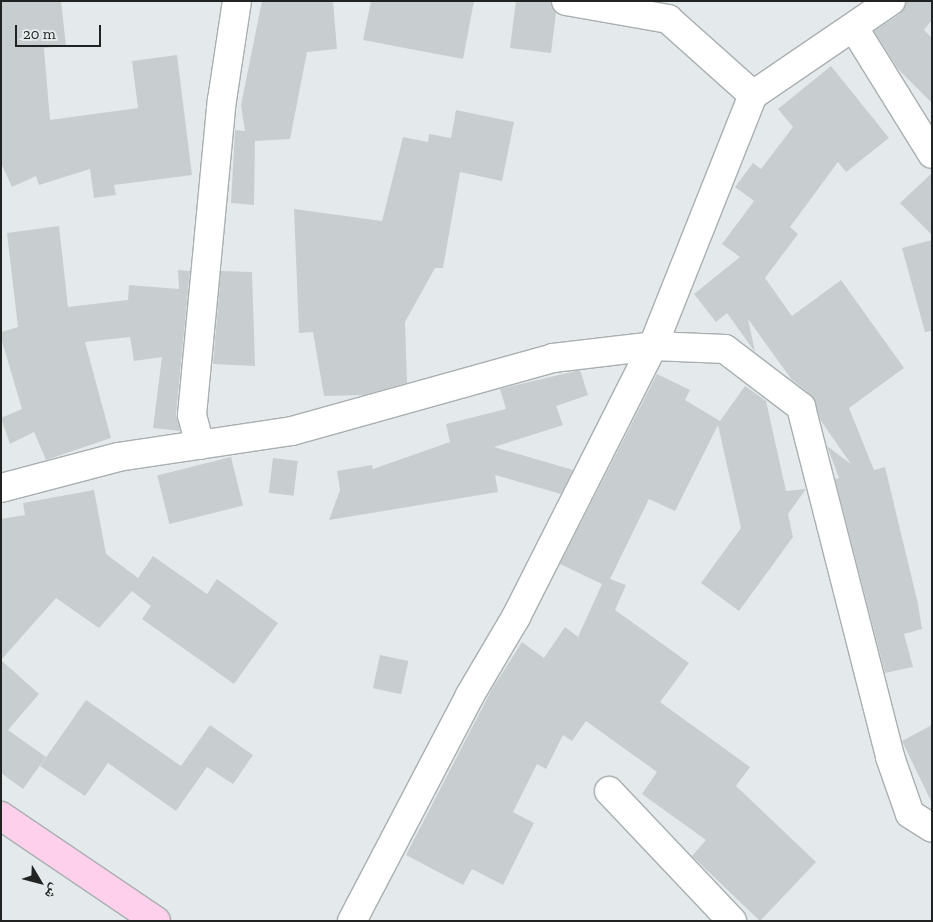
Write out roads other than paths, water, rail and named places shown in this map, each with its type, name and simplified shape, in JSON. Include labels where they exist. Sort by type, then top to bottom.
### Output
[{"type":"main road","points":[[1,816],[156,921]]},
{"type":"street","points":[[200,445],[192,415],[222,100],[237,1]]},
{"type":"street","points":[[566,1],[668,19],[753,95]]},
{"type":"street","points":[[352,921],[470,695],[521,608],[653,346],[753,95],[891,1]]},
{"type":"street","points":[[854,28],[932,154]]},
{"type":"street","points":[[1,488],[118,457],[292,431],[553,358],[653,346],[725,349],[801,408],[890,757],[910,814],[932,828]]},
{"type":"street","points":[[609,791],[732,921]]}]
